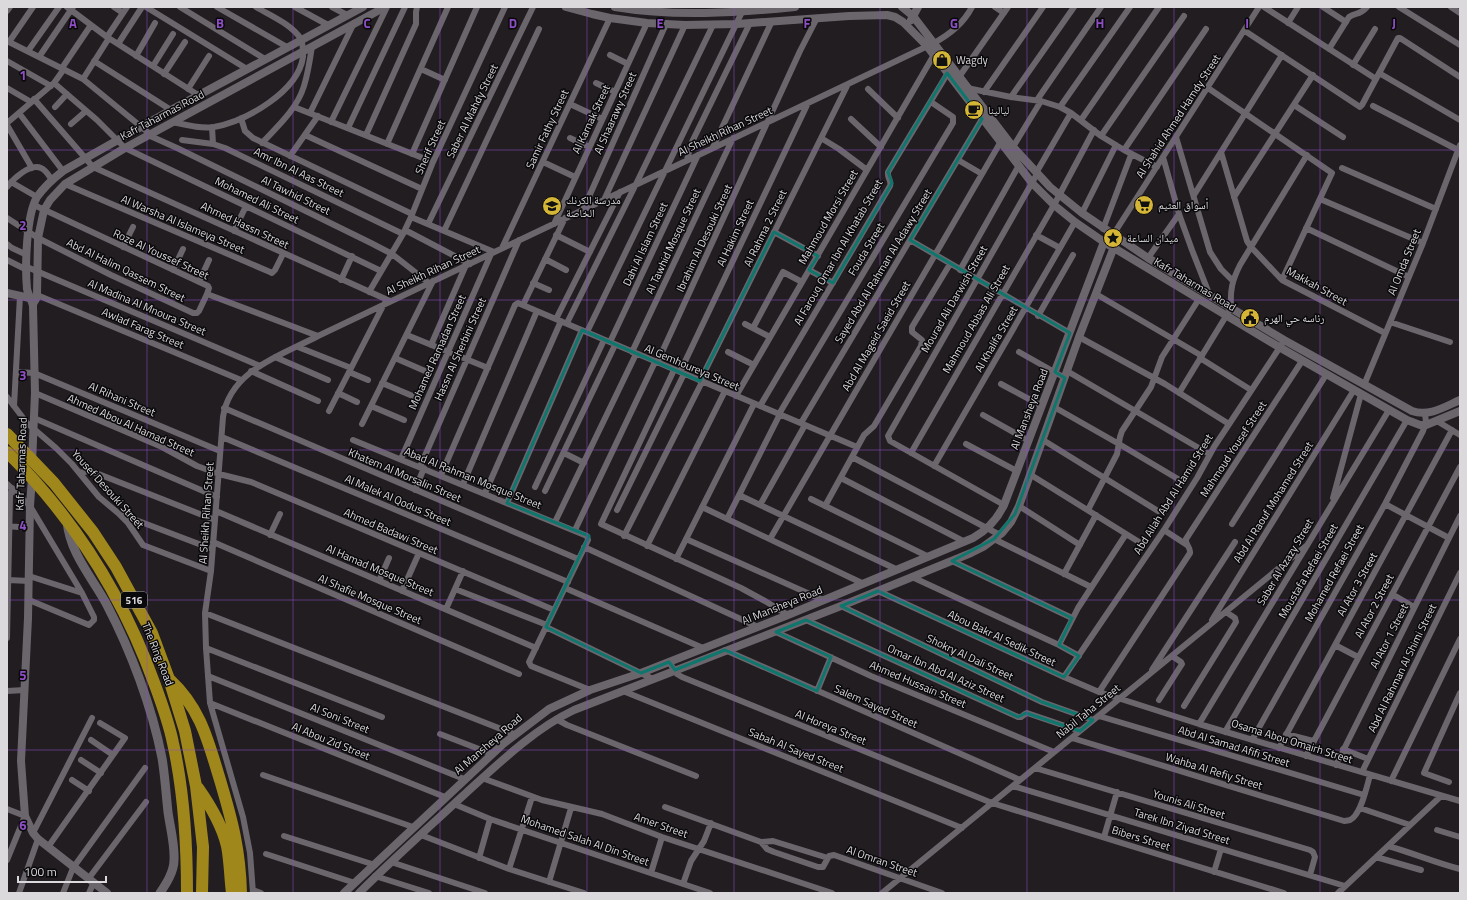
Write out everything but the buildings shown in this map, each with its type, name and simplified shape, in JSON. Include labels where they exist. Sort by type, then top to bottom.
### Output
[{"type":"highway","name":"The Ring Road","points":[[7,434],[54,483],[93,532],[116,567],[152,633],[169,679],[185,731],[196,786],[203,847],[202,890]]},
{"type":"highway","name":"The Ring Road","points":[[7,452],[44,490],[58,508],[104,574],[134,632],[155,685],[173,741],[186,834],[187,891]]},
{"type":"highway","points":[[169,679],[193,706],[202,723],[234,828],[240,862],[249,892]]},
{"type":"highway","points":[[196,786],[220,825],[227,846],[232,893]]},
{"type":"main road","points":[[66,520],[75,553],[97,588],[114,620],[142,688],[162,758],[174,861],[168,879],[160,893]]},
{"type":"street","points":[[7,11],[10,7]]},
{"type":"street","points":[[33,7],[8,42],[83,79],[149,134]]},
{"type":"street","points":[[28,51],[59,7]]},
{"type":"street","points":[[114,7],[123,13]]},
{"type":"street","points":[[83,79],[127,7]]},
{"type":"street","points":[[118,44],[142,7]]},
{"type":"street","points":[[146,7],[247,69]]},
{"type":"street","points":[[180,7],[265,59]]},
{"type":"street","points":[[217,7],[287,48]]},
{"type":"street","points":[[172,122],[204,128],[241,118],[267,104],[290,83],[297,74],[302,63],[303,51],[301,40],[282,22],[256,7]]},
{"type":"street","points":[[295,7],[328,25]]},
{"type":"street","points":[[332,7],[346,12]]},
{"type":"street","name":"Kafr Taharmas Road","points":[[34,299],[27,289],[28,233],[36,201],[52,180],[63,171],[85,158],[198,95],[287,48],[328,25],[346,12],[363,7]]},
{"type":"street","points":[[332,122],[386,7]]},
{"type":"street","name":"Kafr Taharmas Road","points":[[25,816],[21,761],[29,600],[30,506],[34,430],[34,299],[37,272],[38,238],[44,210],[50,200],[65,184],[125,148],[386,7]]},
{"type":"street","points":[[348,128],[405,7]]},
{"type":"street","points":[[366,135],[416,24],[416,12],[418,7]]},
{"type":"street","points":[[387,144],[448,7]]},
{"type":"street","points":[[412,154],[477,7]]},
{"type":"street","name":"Sherif Street","points":[[369,292],[392,254],[412,216],[433,162],[505,7]]},
{"type":"street","name":"Saber Al Mahdy Street","points":[[428,224],[533,7]]},
{"type":"street","points":[[566,7],[593,11],[610,18],[647,23],[685,25],[737,24],[880,15],[892,16],[898,7]]},
{"type":"street","points":[[615,7],[642,9],[730,10],[742,12],[753,9],[795,7]]},
{"type":"street","name":"Kafr Taharmas Road","points":[[902,7],[913,16],[933,49],[982,119],[1018,166],[1032,183],[1054,205],[1075,222],[1104,242],[1199,299],[1229,312],[1284,340],[1412,411],[1425,414]]},
{"type":"street","points":[[907,26],[918,7]]},
{"type":"street","name":"Al Sheikh Rihan Street","points":[[210,703],[205,614],[211,571],[224,408],[228,398],[241,380],[251,371],[275,357],[390,301],[848,84],[933,49],[956,29],[972,7]]},
{"type":"street","points":[[995,7],[1004,13]]},
{"type":"street","points":[[959,77],[1008,7]]},
{"type":"street","points":[[984,92],[1044,7]]},
{"type":"street","points":[[1011,97],[1074,7]]},
{"type":"street","points":[[1013,147],[1039,101],[1101,7]]},
{"type":"street","points":[[1060,107],[1130,7]]},
{"type":"street","points":[[1081,120],[1159,7]]},
{"type":"street","name":"Al Shahid Ahmed Hamdy Street","points":[[1113,235],[1259,7]]},
{"type":"street","points":[[1264,7],[1376,79]]},
{"type":"street","points":[[1288,23],[1298,7]]},
{"type":"street","points":[[1323,7],[1346,22]]},
{"type":"street","points":[[1329,50],[1352,15],[1361,13],[1367,7]]},
{"type":"street","points":[[1399,7],[1460,45]]},
{"type":"street","points":[[1450,7],[1460,13]]},
{"type":"street","points":[[39,57],[71,8],[108,38],[198,95]]},
{"type":"street","points":[[507,503],[585,331],[666,170],[742,12]]},
{"type":"street","name":"Kafr Taharmas Road","points":[[892,16],[899,19],[933,49]]},
{"type":"street","points":[[1101,136],[1184,16]]},
{"type":"street","name":"Samir Fathy Street","points":[[502,248],[610,18]]},
{"type":"street","name":"Ibrahim Al Desouki Street","points":[[575,530],[656,362],[817,18]]},
{"type":"street","points":[[713,148],[772,21]]},
{"type":"street","points":[[310,113],[354,23]]},
{"type":"street","name":"Al Karnak Street","points":[[554,224],[647,23]]},
{"type":"street","points":[[687,160],[691,144],[750,23]]},
{"type":"street","points":[[136,56],[155,24]]},
{"type":"street","name":"Al Shaarawy Street","points":[[583,210],[666,24]]},
{"type":"street","points":[[32,168],[8,121],[52,84],[91,25]]},
{"type":"street","points":[[604,200],[685,25]]},
{"type":"street","points":[[561,321],[636,184],[712,25]]},
{"type":"street","points":[[444,231],[539,29]]},
{"type":"street","points":[[1124,150],[1206,29]]},
{"type":"street","points":[[1352,64],[1375,29]]},
{"type":"street","points":[[1245,31],[1361,107],[1396,40],[1400,38],[1460,77]]},
{"type":"street","points":[[153,66],[173,34]]},
{"type":"street","points":[[164,74],[185,42]]},
{"type":"street","points":[[262,143],[285,119],[294,107],[304,87],[312,46]]},
{"type":"street","name":"Mahmoud Morsi Street","points":[[736,396],[898,118],[933,49]]},
{"type":"street","points":[[610,55],[628,64]]},
{"type":"street","points":[[1194,195],[1282,55]]},
{"type":"street","points":[[188,89],[209,56]]},
{"type":"street","name":"Mohamed Ali Street","points":[[7,61],[52,84],[67,94],[125,148],[382,271]]},
{"type":"street","points":[[94,61],[171,110]]},
{"type":"street","points":[[420,70],[445,80]]},
{"type":"street","name":"Kafr Taharmas Road","points":[[949,70],[959,77],[1013,147],[1037,174],[1059,195],[1103,229],[1210,296],[1229,312],[1279,348],[1407,420],[1420,425],[1437,422],[1460,411]]},
{"type":"street","name":"Al Farouq Omar Ibn Al Khatab Street","points":[[676,559],[757,405],[833,283],[890,186],[891,182],[888,172],[949,70]]},
{"type":"street","points":[[1379,73],[1460,120]]},
{"type":"street","points":[[1234,198],[1313,75]]},
{"type":"street","points":[[596,83],[615,92]]},
{"type":"street","name":"Al Rahma 2 Street","points":[[624,536],[848,84]]},
{"type":"street","points":[[7,88],[33,101],[93,167]]},
{"type":"street","points":[[968,88],[1039,101],[1060,107],[1081,120],[1101,136],[1132,155],[1157,167]]},
{"type":"street","points":[[1208,88],[1332,173],[1282,280]]},
{"type":"street","points":[[868,90],[898,118]]},
{"type":"street","points":[[55,107],[67,94]]},
{"type":"street","name":"Fouda Street","points":[[780,414],[954,121],[953,117],[930,102]]},
{"type":"street","name":"Al Hakim Street","points":[[679,372],[808,103]]},
{"type":"street","points":[[570,104],[602,119]]},
{"type":"street","points":[[1294,105],[1343,137]]},
{"type":"street","points":[[1373,106],[1459,148]]},
{"type":"street","points":[[294,107],[433,162]]},
{"type":"street","points":[[71,124],[86,111]]},
{"type":"street","points":[[19,113],[63,171]]},
{"type":"street","name":"Mourad Ali Darwish Street","points":[[911,453],[890,441],[888,438],[889,435],[1071,113]]},
{"type":"street","points":[[290,156],[318,116]]},
{"type":"street","points":[[241,118],[247,134],[262,143],[428,224],[492,253]]},
{"type":"street","points":[[851,119],[881,147]]},
{"type":"street","name":"Sayed Abd Al Rahman Al Adawy Street","points":[[760,505],[803,424],[982,119]]},
{"type":"street","points":[[212,127],[213,144]]},
{"type":"street","name":"Mahmoud Abbas Ali Street","points":[[911,453],[1054,205],[1094,130]]},
{"type":"street","name":"Al Tawhid Street","points":[[149,134],[392,254],[431,282]]},
{"type":"street","points":[[305,135],[422,189]]},
{"type":"street","points":[[1176,137],[1210,252],[1221,269],[1232,280]]},
{"type":"street","points":[[570,138],[589,147]]},
{"type":"street","name":"Al Tawhid Mosque Street","points":[[556,522],[733,138]]},
{"type":"street","points":[[821,138],[839,149],[867,170]]},
{"type":"street","name":"Amr Ibn Al Aas Street","points":[[182,140],[213,144],[232,151],[404,232],[468,265]]},
{"type":"street","name":"Abd Al Mageid Saeid Street","points":[[770,540],[1000,143]]},
{"type":"street","points":[[1082,213],[1116,145]]},
{"type":"street","name":"Al Omda Street","points":[[1364,385],[1423,243],[1459,148]]},
{"type":"street","name":"Makkah Street","points":[[1221,152],[1247,241],[1251,247],[1282,280],[1385,333]]},
{"type":"street","name":"Dahi Al Islam Street","points":[[610,342],[698,155]]},
{"type":"street","points":[[1103,229],[1132,155]]},
{"type":"street","points":[[1179,393],[1229,312],[1232,280],[1307,155]]},
{"type":"street","points":[[1163,157],[1192,250],[1210,296]]},
{"type":"street","points":[[958,160],[982,174]]},
{"type":"street","points":[[543,162],[575,177]]},
{"type":"street","points":[[960,270],[1018,166]]},
{"type":"street","points":[[9,185],[18,175],[32,168],[38,167],[41,168],[52,180]]},
{"type":"street","name":"Ahmed Hassn Street","points":[[93,167],[390,301]]},
{"type":"street","points":[[1342,168],[1436,209]]},
{"type":"street","name":"Al Warsha Al Islameya Street","points":[[65,184],[272,273],[276,270],[283,254]]},
{"type":"street","name":"Roze Al Youssef Street","points":[[9,185],[36,201],[44,210],[208,286],[209,288],[207,294],[318,336]]},
{"type":"street","points":[[485,493],[590,252],[620,192]]},
{"type":"street","points":[[1320,198],[1423,243]]},
{"type":"street","points":[[234,231],[246,206]]},
{"type":"street","points":[[1148,258],[1180,214]]},
{"type":"street","points":[[7,218],[28,233]]},
{"type":"street","points":[[441,475],[516,304],[521,304],[565,218]]},
{"type":"street","name":"Al Khalifa Street","points":[[934,466],[1075,222]]},
{"type":"street","points":[[124,247],[133,227]]},
{"type":"street","points":[[1306,228],[1409,277]]},
{"type":"street","points":[[774,232],[818,256]]},
{"type":"street","name":"Abd Al Halim Qassem Street","points":[[28,233],[111,275],[193,313],[197,313],[207,294]]},
{"type":"street","points":[[556,235],[590,252]]},
{"type":"street","points":[[1036,235],[1060,248]]},
{"type":"street","name":"Hassn Al Sherbini Street","points":[[415,490],[422,467],[519,240]]},
{"type":"street","points":[[910,240],[1038,316],[1070,333]]},
{"type":"street","name":"Al Mansheya Road","points":[[344,893],[464,779],[514,734],[550,709],[590,690],[641,673],[788,615],[981,534],[997,518],[1004,505],[1104,242]]},
{"type":"street","points":[[7,244],[27,255]]},
{"type":"street","name":"Al Mansheya Road","points":[[359,893],[375,876],[482,778],[538,731],[556,718],[725,650],[776,632],[912,578],[971,553],[997,537],[1011,522],[1019,506],[1079,337],[1114,247]]},
{"type":"street","points":[[173,270],[183,249]]},
{"type":"street","name":"Mohamed Ramadan Street","points":[[401,459],[492,253]]},
{"type":"street","points":[[1038,316],[1074,255]]},
{"type":"street","points":[[341,280],[352,256]]},
{"type":"street","points":[[545,259],[566,270]]},
{"type":"street","name":"Al Madina Al Mnoura Street","points":[[7,260],[260,366]]},
{"type":"street","points":[[199,282],[209,260]]},
{"type":"street","points":[[825,506],[864,435],[875,424],[921,346],[922,340],[912,332],[912,327],[950,264]]},
{"type":"street","points":[[431,345],[468,265]]},
{"type":"street","points":[[809,270],[833,283]]},
{"type":"street","points":[[753,328],[783,272],[802,282]]},
{"type":"street","points":[[362,424],[431,282]]},
{"type":"street","points":[[533,282],[549,290]]},
{"type":"street","points":[[7,293],[34,299]]},
{"type":"street","points":[[1096,294],[1173,339],[1251,390]]},
{"type":"street","points":[[14,406],[20,296]]},
{"type":"street","name":"Awlad Farag Street","points":[[34,299],[241,380]]},
{"type":"street","points":[[1088,510],[1117,454],[1121,434],[1151,387],[1160,361],[1199,299]]},
{"type":"street","points":[[329,411],[384,304]]},
{"type":"street","name":"Al Gemhoureya Street","points":[[521,304],[857,447]]},
{"type":"street","points":[[463,484],[537,311]]},
{"type":"street","points":[[1390,322],[1450,342]]},
{"type":"street","points":[[745,324],[770,337]]},
{"type":"street","points":[[406,335],[488,368]]},
{"type":"street","points":[[1079,337],[1179,393],[1229,424]]},
{"type":"street","name":"Abd Allah Abd Al Hamid Street","points":[[1064,677],[1164,530],[1197,478],[1209,454],[1284,340]]},
{"type":"street","points":[[545,491],[564,453],[610,342]]},
{"type":"street","points":[[535,487],[610,342]]},
{"type":"street","points":[[298,346],[368,380]]},
{"type":"street","points":[[728,352],[754,365]]},
{"type":"street","points":[[1019,352],[1055,372],[1066,375],[1135,411],[1209,454]]},
{"type":"street","points":[[275,357],[328,380]]},
{"type":"street","points":[[395,358],[425,371]]},
{"type":"street","name":"Mahmoud Yousef Street","points":[[1098,692],[1190,553],[1186,541],[1187,538],[1302,360]]},
{"type":"street","points":[[251,371],[318,401]]},
{"type":"street","name":"Al Rihani Street","points":[[16,372],[34,373],[220,451]]},
{"type":"street","points":[[617,510],[679,372]]},
{"type":"street","points":[[679,372],[601,524],[602,526],[754,594],[788,615]]},
{"type":"street","points":[[1232,524],[1326,375]]},
{"type":"street","points":[[382,383],[415,397]]},
{"type":"street","points":[[1001,384],[1042,406]]},
{"type":"street","points":[[338,392],[357,402]]},
{"type":"street","points":[[647,546],[725,392]]},
{"type":"street","points":[[1331,505],[1357,392]]},
{"type":"street","name":"Abd Al Raouf Mohamed Street","points":[[1209,625],[1357,392]]},
{"type":"street","name":"Ahmed Abou Al Hamad Street","points":[[35,393],[162,447],[196,466],[219,474]]},
{"type":"street","name":"Yousef Desouki Street","points":[[7,396],[22,418],[60,452],[80,473],[99,497],[118,513],[132,528],[143,545],[211,571]]},
{"type":"street","points":[[1426,425],[1425,414],[1460,400]]},
{"type":"street","points":[[371,406],[404,420]]},
{"type":"street","points":[[1054,407],[1178,479]]},
{"type":"street","name":"Khatem Al Morsalin Street","points":[[224,408],[578,559]]},
{"type":"street","name":"Saber Al Azazy Street","points":[[1199,724],[1389,410]]},
{"type":"street","points":[[727,519],[780,414]]},
{"type":"street","points":[[983,415],[1029,441]]},
{"type":"street","points":[[34,418],[217,497]]},
{"type":"street","name":"Moustafa Refaei Street","points":[[1225,732],[1407,420]]},
{"type":"street","points":[[1437,422],[1460,434]]},
{"type":"street","name":"Mohamed Refaei Street","points":[[1252,740],[1384,504],[1426,425]]},
{"type":"street","name":"Al Ator 3 Street","points":[[1279,748],[1452,430]]},
{"type":"street","name":"Al Malek Al Qodus Street","points":[[222,437],[566,585],[703,648]]},
{"type":"street","name":"Abad Al Rahman Mosque Street","points":[[353,440],[586,535],[588,538],[584,547]]},
{"type":"street","points":[[1043,440],[1158,511]]},
{"type":"street","points":[[966,444],[1017,471]]},
{"type":"street","points":[[564,453],[584,463]]},
{"type":"street","points":[[911,453],[1004,505]]},
{"type":"street","points":[[852,456],[988,528],[997,537],[1091,588]]},
{"type":"street","name":"Al Ator 2 Street","points":[[1306,756],[1460,466]]},
{"type":"street","points":[[80,473],[88,471],[96,473],[215,520]]},
{"type":"street","name":"Ahmed Badawi Street","points":[[219,474],[252,482],[554,610]]},
{"type":"street","points":[[1031,475],[1139,542]]},
{"type":"street","points":[[841,478],[965,542]]},
{"type":"street","points":[[9,486],[30,506],[82,593],[94,617],[93,622],[89,625],[29,600]]},
{"type":"street","points":[[7,638],[9,486]]},
{"type":"street","points":[[739,495],[898,570]]},
{"type":"street","points":[[811,500],[929,557]]},
{"type":"street","points":[[1384,504],[1449,538]]},
{"type":"street","points":[[1019,506],[1080,546]]},
{"type":"street","points":[[702,507],[864,584]]},
{"type":"street","name":"Al Hamad Mosque Street","points":[[216,511],[536,648]]},
{"type":"street","points":[[118,513],[212,550]]},
{"type":"street","points":[[270,535],[280,514]]},
{"type":"street","points":[[1064,574],[1096,515]]},
{"type":"street","name":"Al Ator 1 Street","points":[[1336,764],[1460,516]]},
{"type":"street","points":[[8,526],[30,528]]},
{"type":"street","points":[[1164,530],[1188,547]]},
{"type":"street","points":[[1059,644],[1072,618],[1126,534]]},
{"type":"street","points":[[686,539],[824,600]]},
{"type":"street","name":"Al Shafie Mosque Street","points":[[213,542],[519,674]]},
{"type":"street","points":[[1149,675],[1235,542]]},
{"type":"street","name":"Nabil Taha Street","points":[[882,893],[1306,546]]},
{"type":"street","points":[[590,690],[531,666],[529,662],[584,547],[758,626]]},
{"type":"street","points":[[402,591],[419,553]]},
{"type":"street","points":[[379,581],[388,558]]},
{"type":"street","points":[[952,561],[1072,618]]},
{"type":"street","points":[[446,610],[463,571]]},
{"type":"street","name":"Abd Al Rahman Al Shimi Street","points":[[1362,772],[1460,573]]},
{"type":"street","points":[[8,580],[29,578],[82,593]]},
{"type":"street","points":[[912,578],[1059,644],[1079,656]]},
{"type":"street","points":[[455,589],[547,626],[653,679]]},
{"type":"street","name":"Abou Bakr Al Sedik Street","points":[[878,591],[1064,677],[1098,692],[1120,699]]},
{"type":"street","points":[[1392,594],[1414,607]]},
{"type":"street","name":"Shokry Al Dali Street","points":[[841,606],[1042,702],[1096,718]]},
{"type":"street","points":[[1184,706],[1236,622],[1235,619],[1226,612]]},
{"type":"street","points":[[205,614],[514,734]]},
{"type":"street","name":"Omar Ibn Abd Al Aziz Street","points":[[806,620],[1018,717],[1021,717],[1027,713],[1080,731]]},
{"type":"street","name":"Ahmed Hussain Street","points":[[776,632],[871,676],[1054,752]]},
{"type":"street","points":[[1391,781],[1460,639]]},
{"type":"street","points":[[1335,645],[1358,657]]},
{"type":"street","points":[[206,648],[382,717]]},
{"type":"street","name":"Salem Sayed Street","points":[[725,650],[1020,780]]},
{"type":"street","points":[[1159,700],[1182,664],[1182,662],[1172,656]]},
{"type":"street","points":[[817,691],[831,658]]},
{"type":"street","name":"Al Horeya Street","points":[[669,662],[682,677],[992,803]]},
{"type":"street","name":"Al Soni Street","points":[[208,676],[464,779]]},
{"type":"street","points":[[7,691],[25,690]]},
{"type":"street","name":"Sabah Al Sayed Street","points":[[623,691],[962,828]]},
{"type":"street","points":[[1449,782],[1425,774],[1424,772],[1460,693]]},
{"type":"street","name":"Osama Abou Omairh Street","points":[[1120,699],[1225,732],[1460,801]]},
{"type":"street","points":[[210,703],[243,817],[250,853],[249,892],[261,893]]},
{"type":"street","name":"Al Abou Zid Street","points":[[210,703],[445,797]]},
{"type":"street","points":[[550,709],[556,718],[567,725],[696,776]]},
{"type":"street","points":[[20,893],[36,836],[92,718]]},
{"type":"street","name":"Abd Al Samad Afifi Street","points":[[1096,718],[1364,795]]},
{"type":"street","points":[[48,847],[125,738],[100,723]]},
{"type":"street","points":[[440,734],[492,754]]},
{"type":"street","points":[[1286,734],[1313,742]]},
{"type":"street","name":"Wahba Al Refiy Street","points":[[1072,738],[1344,821],[1350,820],[1360,808]]},
{"type":"street","points":[[91,740],[114,755]]},
{"type":"street","points":[[1343,749],[1368,759]]},
{"type":"street","points":[[81,760],[101,773]]},
{"type":"street","points":[[63,893],[73,868],[145,768]]},
{"type":"street","name":"Younis Ali Street","points":[[1035,768],[1310,850],[1315,856],[1310,875]]},
{"type":"street","points":[[263,775],[413,827]]},
{"type":"street","points":[[1370,775],[1360,808],[1410,825]]},
{"type":"street","name":"Amer Street","points":[[482,778],[532,797],[571,808],[602,814],[662,837],[832,893]]},
{"type":"street","points":[[72,780],[89,791]]},
{"type":"street","name":"Tarek Ibn Ziyad Street","points":[[1013,786],[1345,886]]},
{"type":"street","points":[[1104,838],[1117,792]]},
{"type":"street","points":[[1338,893],[1441,796]]},
{"type":"street","points":[[509,869],[532,797]]},
{"type":"street","points":[[89,893],[91,880],[146,802]]},
{"type":"street","name":"Bibers Street","points":[[992,803],[1284,893]]},
{"type":"street","name":"Mohamed Salah Al Din Street","points":[[454,804],[490,819],[710,893]]},
{"type":"street","name":"Al Omran Street","points":[[665,807],[761,842],[770,850],[821,867],[825,866],[829,856],[834,855],[942,893]]},
{"type":"street","points":[[549,882],[571,808]]},
{"type":"street","points":[[7,809],[25,816],[36,836],[73,868],[108,893]]},
{"type":"street","points":[[7,860],[25,816]]},
{"type":"street","points":[[479,858],[490,819]]},
{"type":"street","points":[[683,884],[691,861],[704,841],[711,823]]},
{"type":"street","points":[[1437,830],[1460,837]]},
{"type":"street","points":[[421,835],[509,869],[584,893]]},
{"type":"street","points":[[284,836],[375,865]]},
{"type":"street","points":[[651,873],[662,837]]},
{"type":"street","points":[[761,842],[773,841],[828,858]]},
{"type":"street","points":[[1388,846],[1414,853],[1436,862],[1460,869]]},
{"type":"street","points":[[1214,872],[1221,849]]},
{"type":"street","points":[[266,854],[355,882]]},
{"type":"street","points":[[1376,857],[1421,870]]},
{"type":"street","points":[[391,862],[485,893]]},
{"type":"street","points":[[375,876],[429,893]]},
{"type":"highlighted area","points":[[947,73],[982,119],[910,240],[1070,333],[1055,372],[1065,378],[1015,514],[994,539],[952,561],[1072,618],[1059,645],[1079,656],[1064,677],[878,591],[841,606],[1042,702],[1093,720],[1080,731],[1026,713],[1018,717],[806,620],[776,632],[831,657],[817,691],[725,650],[675,670],[669,662],[641,673],[546,627],[589,536],[507,503],[582,330],[700,381],[774,232],[818,256],[809,270],[833,283],[892,183],[888,172]]},
{"type":"place","name":"Wagdy","points":[[942,60]]},
{"type":"place","name":"ليالينا","points":[[974,110]]},
{"type":"place","name":"أسواق العثيم","points":[[1144,205]]},
{"type":"place","name":"مدرسة الكرنك الخاصة","points":[[552,206]]},
{"type":"place","name":"ميدان الساعة","points":[[1113,238]]},
{"type":"place","name":"رئاسه حي الهرم","points":[[1250,318]]}]
